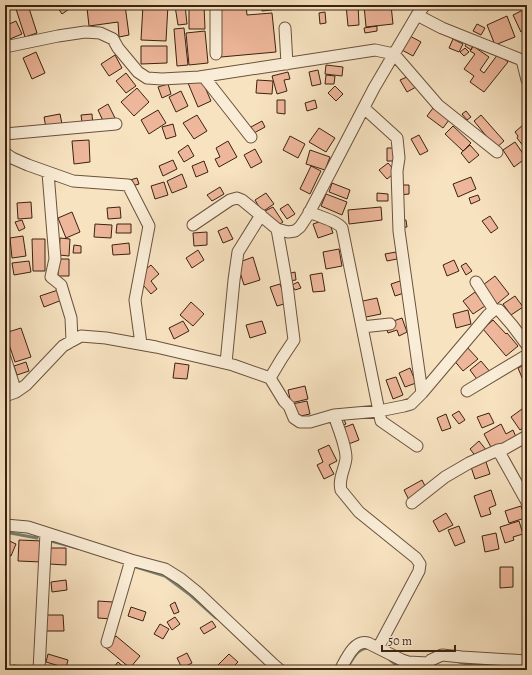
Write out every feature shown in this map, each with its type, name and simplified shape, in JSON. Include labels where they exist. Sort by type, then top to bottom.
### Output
[{"type":"street","points":[[216,5],[216,54]]},
{"type":"street","points":[[193,225],[230,200],[237,198],[242,200],[277,229],[288,232],[300,227],[394,54],[417,15],[425,5]]},
{"type":"street","points":[[417,15],[442,28],[522,60],[527,80]]},
{"type":"street","points":[[285,28],[287,64]]},
{"type":"street","points":[[5,47],[85,32],[100,33],[113,39],[118,48],[144,81],[204,76],[375,50],[394,54],[438,105],[498,152]]},
{"type":"street","points":[[204,76],[251,137]]},
{"type":"street","points":[[364,108],[397,138],[399,158],[396,171],[399,231],[422,393]]},
{"type":"street","points":[[5,134],[116,124]]},
{"type":"street","points":[[5,152],[12,158],[28,165],[73,181],[128,184],[149,226],[135,300],[141,344]]},
{"type":"street","points":[[48,173],[55,260],[51,277],[61,285],[71,318],[72,341]]},
{"type":"street","points":[[309,212],[336,223],[342,228],[381,421],[417,446]]},
{"type":"street","points":[[226,363],[238,252],[261,215]]},
{"type":"street","points":[[270,378],[294,340],[287,285],[277,229]]},
{"type":"street","points":[[476,282],[494,310]]},
{"type":"street","points":[[5,396],[16,392],[26,385],[63,346],[81,336],[106,338],[156,346],[226,363],[270,378],[284,401],[289,406],[294,418],[300,422],[310,422],[334,415],[379,411],[411,404],[494,310],[500,310],[527,345]]},
{"type":"street","points":[[362,327],[390,324]]},
{"type":"street","points":[[467,392],[527,355]]},
{"type":"street","points":[[5,358],[16,392]]},
{"type":"street","points":[[334,415],[346,450],[346,460],[340,482],[341,490],[359,512],[416,558],[420,564],[419,572],[378,648]]},
{"type":"street","points":[[412,503],[445,477],[469,463],[527,436]]},
{"type":"street","points":[[498,450],[527,502]]},
{"type":"street","points":[[5,525],[28,527],[131,560],[165,569],[181,579],[197,592],[272,668]]},
{"type":"street","points":[[38,670],[46,533]]},
{"type":"street","points":[[107,642],[131,560]]},
{"type":"street","points":[[340,670],[353,649],[362,642],[366,642],[402,660],[412,662],[428,663],[442,655],[527,661]]},
{"type":"building","points":[[28,5],[37,33],[25,37],[16,9]]},
{"type":"building","points":[[56,5],[75,5],[62,14]]},
{"type":"building","points":[[97,5],[125,5],[129,35],[119,37],[118,22],[89,26],[87,8],[97,7]]},
{"type":"building","points":[[143,5],[168,5],[166,41],[141,40]]},
{"type":"building","points":[[185,5],[187,24],[178,25],[175,6]]},
{"type":"building","points":[[189,5],[204,5],[205,29],[189,29]]},
{"type":"building","points":[[246,5],[247,15],[272,13],[276,52],[221,57],[216,6]]},
{"type":"building","points":[[261,5],[271,5],[272,10],[262,11]]},
{"type":"building","points":[[346,5],[358,5],[359,25],[348,26]]},
{"type":"building","points":[[364,5],[391,5],[393,24],[366,27]]},
{"type":"building","points":[[474,5],[487,5],[476,10]]},
{"type":"building","points":[[527,8],[527,29],[521,32],[513,15]]},
{"type":"building","points":[[325,12],[326,23],[320,24],[319,13]]},
{"type":"building","points":[[507,16],[515,37],[495,45],[487,25]]},
{"type":"building","points":[[16,21],[22,34],[10,39],[5,26]]},
{"type":"building","points":[[477,24],[485,28],[481,35],[473,31]]},
{"type":"building","points":[[377,26],[377,31],[365,33],[364,28]]},
{"type":"building","points":[[184,28],[188,65],[177,66],[174,29]]},
{"type":"building","points":[[205,31],[208,63],[189,65],[186,33]]},
{"type":"building","points":[[410,36],[421,42],[413,56],[402,50]]},
{"type":"building","points":[[453,39],[463,44],[459,52],[449,48]]},
{"type":"building","points":[[468,40],[474,44],[471,50],[465,46]]},
{"type":"building","points":[[141,46],[167,46],[167,63],[141,64]]},
{"type":"building","points":[[473,46],[489,57],[480,70],[484,73],[498,54],[508,62],[484,92],[470,82],[474,76],[464,69],[475,54],[470,51]]},
{"type":"building","points":[[465,48],[469,52],[464,56],[460,52]]},
{"type":"building","points":[[36,52],[45,73],[32,79],[23,58]]},
{"type":"building","points":[[115,55],[122,68],[109,76],[101,64]]},
{"type":"building","points":[[326,65],[343,67],[342,76],[325,74]]},
{"type":"building","points":[[318,70],[321,84],[312,86],[309,72]]},
{"type":"building","points":[[288,72],[290,79],[284,80],[287,91],[277,94],[272,76]]},
{"type":"building","points":[[126,73],[136,86],[126,93],[116,81]]},
{"type":"building","points":[[326,75],[335,76],[334,84],[325,84]]},
{"type":"building","points":[[409,76],[416,87],[407,92],[400,80]]},
{"type":"building","points":[[201,78],[211,101],[198,107],[188,83]]},
{"type":"building","points":[[257,80],[273,81],[272,94],[256,93]]},
{"type":"building","points":[[168,84],[171,94],[162,98],[158,87]]},
{"type":"building","points":[[335,86],[343,94],[336,101],[328,93]]},
{"type":"building","points":[[137,88],[149,102],[134,116],[121,102]]},
{"type":"building","points":[[181,91],[188,106],[176,112],[169,97]]},
{"type":"building","points":[[277,100],[285,100],[285,114],[277,113]]},
{"type":"building","points":[[315,100],[317,108],[307,111],[305,103]]},
{"type":"building","points":[[108,104],[115,118],[104,123],[98,110]]},
{"type":"building","points":[[433,108],[449,120],[443,128],[427,116]]},
{"type":"building","points":[[158,110],[166,123],[149,134],[141,120]]},
{"type":"building","points":[[466,111],[471,117],[467,120],[462,114]]},
{"type":"building","points":[[60,114],[63,129],[47,133],[44,117]]},
{"type":"building","points":[[92,114],[93,128],[83,129],[81,115]]},
{"type":"building","points":[[197,115],[207,131],[194,139],[183,123]]},
{"type":"building","points":[[481,115],[504,141],[496,148],[474,121]]},
{"type":"building","points":[[262,121],[265,127],[254,133],[251,127]]},
{"type":"building","points":[[173,124],[176,136],[166,139],[162,127]]},
{"type":"building","points":[[524,124],[527,127],[527,145],[524,147],[517,138],[518,136],[515,132]]},
{"type":"building","points":[[453,126],[471,143],[463,151],[445,134]]},
{"type":"building","points":[[319,128],[335,138],[326,152],[309,142]]},
{"type":"building","points":[[419,135],[428,151],[420,155],[411,139]]},
{"type":"building","points":[[290,136],[305,144],[298,158],[283,150]]},
{"type":"building","points":[[89,140],[90,162],[74,164],[72,141]]},
{"type":"building","points":[[228,141],[237,157],[219,167],[215,159],[220,157],[216,148]]},
{"type":"building","points":[[515,142],[526,158],[514,167],[503,150]]},
{"type":"building","points":[[188,145],[194,156],[184,162],[178,152]]},
{"type":"building","points":[[470,145],[479,155],[469,163],[461,153]]},
{"type":"building","points":[[387,148],[394,148],[395,161],[387,161]]},
{"type":"building","points":[[255,149],[262,162],[251,168],[244,155]]},
{"type":"building","points":[[310,150],[330,157],[325,170],[306,164]]},
{"type":"building","points":[[173,160],[177,169],[163,176],[159,166]]},
{"type":"building","points":[[204,161],[208,172],[196,177],[192,166]]},
{"type":"building","points":[[388,163],[396,172],[387,179],[379,170]]},
{"type":"building","points":[[311,166],[321,171],[310,194],[300,189]]},
{"type":"building","points":[[182,174],[187,187],[172,193],[167,181]]},
{"type":"building","points":[[471,177],[476,189],[458,197],[453,184]]},
{"type":"building","points":[[137,178],[139,184],[132,186],[130,180]]},
{"type":"building","points":[[164,182],[168,195],[155,199],[151,186]]},
{"type":"building","points":[[332,183],[350,190],[347,199],[329,192]]},
{"type":"building","points":[[399,185],[409,185],[409,194],[400,195]]},
{"type":"building","points":[[220,187],[224,194],[212,201],[207,195]]},
{"type":"building","points":[[266,193],[274,204],[262,212],[255,200]]},
{"type":"building","points":[[377,193],[388,194],[388,201],[377,201]]},
{"type":"building","points":[[326,194],[347,202],[342,215],[321,206]]},
{"type":"building","points":[[478,195],[480,200],[471,204],[469,198]]},
{"type":"building","points":[[31,202],[32,218],[18,219],[17,203]]},
{"type":"building","points":[[288,204],[295,214],[287,219],[280,209]]},
{"type":"building","points":[[120,207],[121,218],[108,219],[107,208]]},
{"type":"building","points":[[273,207],[283,222],[275,227],[265,211]]},
{"type":"building","points":[[381,207],[382,220],[349,224],[348,210]]},
{"type":"building","points":[[72,212],[80,232],[66,238],[58,218]]},
{"type":"building","points":[[490,216],[498,228],[491,233],[482,221]]},
{"type":"building","points":[[328,219],[333,233],[318,238],[313,224]]},
{"type":"building","points":[[22,220],[25,228],[19,231],[15,222]]},
{"type":"building","points":[[400,220],[406,220],[407,227],[400,228]]},
{"type":"building","points":[[95,224],[112,225],[111,238],[94,237]]},
{"type":"building","points":[[117,224],[131,224],[131,233],[116,233]]},
{"type":"building","points":[[227,227],[233,239],[223,243],[218,231]]},
{"type":"building","points":[[207,232],[207,245],[194,246],[193,233]]},
{"type":"building","points":[[23,236],[26,256],[12,258],[10,238]]},
{"type":"building","points":[[60,238],[70,239],[69,256],[59,255]]},
{"type":"building","points":[[32,239],[45,239],[45,271],[33,271]]},
{"type":"building","points":[[129,243],[130,254],[113,255],[112,245]]},
{"type":"building","points":[[74,245],[81,246],[81,253],[73,253]]},
{"type":"building","points":[[339,249],[342,266],[326,269],[323,252]]},
{"type":"building","points":[[198,250],[204,260],[192,268],[186,258]]},
{"type":"building","points":[[396,252],[397,259],[387,261],[385,254]]},
{"type":"building","points":[[253,257],[260,280],[244,285],[237,263]]},
{"type":"building","points":[[58,259],[69,259],[69,276],[58,276]]},
{"type":"building","points":[[454,260],[459,271],[447,276],[443,265]]},
{"type":"building","points":[[29,261],[31,272],[14,275],[12,263]]},
{"type":"building","points":[[466,263],[472,271],[466,275],[461,266]]},
{"type":"building","points":[[151,265],[159,274],[151,281],[157,289],[151,294],[136,277]]},
{"type":"building","points":[[295,272],[296,280],[288,281],[287,274]]},
{"type":"building","points":[[322,273],[325,291],[313,292],[310,275]]},
{"type":"building","points":[[495,276],[509,294],[497,304],[483,285]]},
{"type":"building","points":[[400,281],[404,293],[395,296],[391,284]]},
{"type":"building","points":[[298,282],[301,288],[295,290],[292,285]]},
{"type":"building","points":[[280,284],[287,303],[277,306],[270,287]]},
{"type":"building","points":[[58,290],[62,300],[44,307],[40,296]]},
{"type":"building","points":[[475,292],[485,306],[473,314],[463,301]]},
{"type":"building","points":[[515,296],[523,307],[511,315],[503,304]]},
{"type":"building","points":[[377,298],[381,314],[361,318],[358,302]]},
{"type":"building","points":[[191,302],[204,314],[193,326],[180,315]]},
{"type":"building","points":[[468,310],[471,324],[456,328],[453,314]]},
{"type":"building","points":[[402,318],[407,332],[399,336],[397,330],[388,333],[385,324]]},
{"type":"building","points":[[493,320],[518,346],[506,356],[483,329]]},
{"type":"building","points":[[183,321],[189,331],[174,339],[169,328]]},
{"type":"building","points":[[262,321],[266,333],[250,338],[246,325]]},
{"type":"building","points":[[527,322],[527,331],[523,324]]},
{"type":"building","points":[[21,328],[31,357],[15,362],[5,333]]},
{"type":"building","points":[[466,346],[478,359],[463,371],[452,358]]},
{"type":"building","points":[[481,361],[491,373],[479,382],[470,370]]},
{"type":"building","points":[[26,362],[29,371],[17,375],[14,366]]},
{"type":"building","points":[[175,363],[189,365],[187,379],[173,378]]},
{"type":"building","points":[[526,364],[527,379],[523,380],[518,368]]},
{"type":"building","points":[[410,368],[416,383],[405,387],[399,373]]},
{"type":"building","points":[[396,377],[403,395],[393,399],[386,380]]},
{"type":"building","points":[[305,386],[308,399],[291,403],[288,390]]},
{"type":"building","points":[[307,401],[310,414],[296,417],[292,404]]},
{"type":"building","points":[[522,409],[527,416],[527,425],[520,430],[511,417]]},
{"type":"building","points":[[459,411],[465,420],[459,424],[452,415]]},
{"type":"building","points":[[489,413],[494,423],[482,428],[477,417]]},
{"type":"building","points":[[446,414],[451,428],[442,431],[437,418]]},
{"type":"building","points":[[342,415],[346,424],[340,427]]},
{"type":"building","points":[[353,424],[359,440],[346,445],[340,429]]},
{"type":"building","points":[[501,424],[506,434],[513,430],[516,437],[493,451],[484,434]]},
{"type":"building","points":[[479,441],[487,451],[477,458],[470,449]]},
{"type":"building","points":[[329,445],[337,461],[329,465],[334,474],[324,479],[317,465],[323,462],[318,450]]},
{"type":"building","points":[[485,459],[490,474],[475,479],[470,464]]},
{"type":"building","points":[[422,480],[427,490],[409,500],[404,490]]},
{"type":"building","points":[[491,490],[496,505],[489,508],[491,514],[481,517],[474,496]]},
{"type":"building","points":[[521,506],[525,518],[509,523],[505,511]]},
{"type":"building","points":[[446,513],[453,525],[439,532],[433,521]]},
{"type":"building","points":[[519,521],[523,534],[513,537],[514,540],[505,543],[500,527]]},
{"type":"building","points":[[459,526],[465,542],[455,546],[448,530]]},
{"type":"building","points":[[496,533],[499,549],[485,552],[482,536]]},
{"type":"building","points":[[5,539],[16,544],[11,556],[5,554]]},
{"type":"building","points":[[19,540],[43,541],[42,562],[18,561]]},
{"type":"building","points":[[50,548],[66,548],[66,565],[49,564]]},
{"type":"building","points":[[500,567],[513,567],[513,587],[500,588]]},
{"type":"building","points":[[66,580],[67,590],[52,592],[51,582]]},
{"type":"building","points":[[98,601],[113,602],[112,619],[98,618]]},
{"type":"building","points":[[175,602],[179,612],[174,614],[170,605]]},
{"type":"building","points":[[131,607],[146,612],[143,621],[128,616]]},
{"type":"building","points":[[45,615],[63,615],[64,631],[45,631]]},
{"type":"building","points":[[175,617],[180,624],[172,630],[167,622]]},
{"type":"building","points":[[212,621],[216,627],[204,634],[200,628]]},
{"type":"building","points":[[160,624],[169,629],[163,639],[154,634]]},
{"type":"building","points":[[116,636],[140,656],[130,668],[106,648]]},
{"type":"building","points":[[187,653],[192,663],[182,668],[177,658]]},
{"type":"building","points":[[48,654],[68,660],[66,668],[46,662]]},
{"type":"building","points":[[229,654],[238,662],[230,670],[215,670],[214,669]]},
{"type":"building","points":[[118,662],[127,670],[111,670]]},
{"type":"building","points":[[13,665],[33,667],[33,670],[12,670]]},
{"type":"waterway","points":[[5,532],[37,538]]},
{"type":"waterway","points":[[51,541],[77,548]]},
{"type":"waterway","points":[[136,567],[165,576],[189,594],[216,618]]},
{"type":"waterway","points":[[348,666],[358,652],[367,648]]},
{"type":"waterway","points":[[390,660],[399,667],[411,670]]},
{"type":"waterway","points":[[459,662],[502,668],[527,669]]}]
